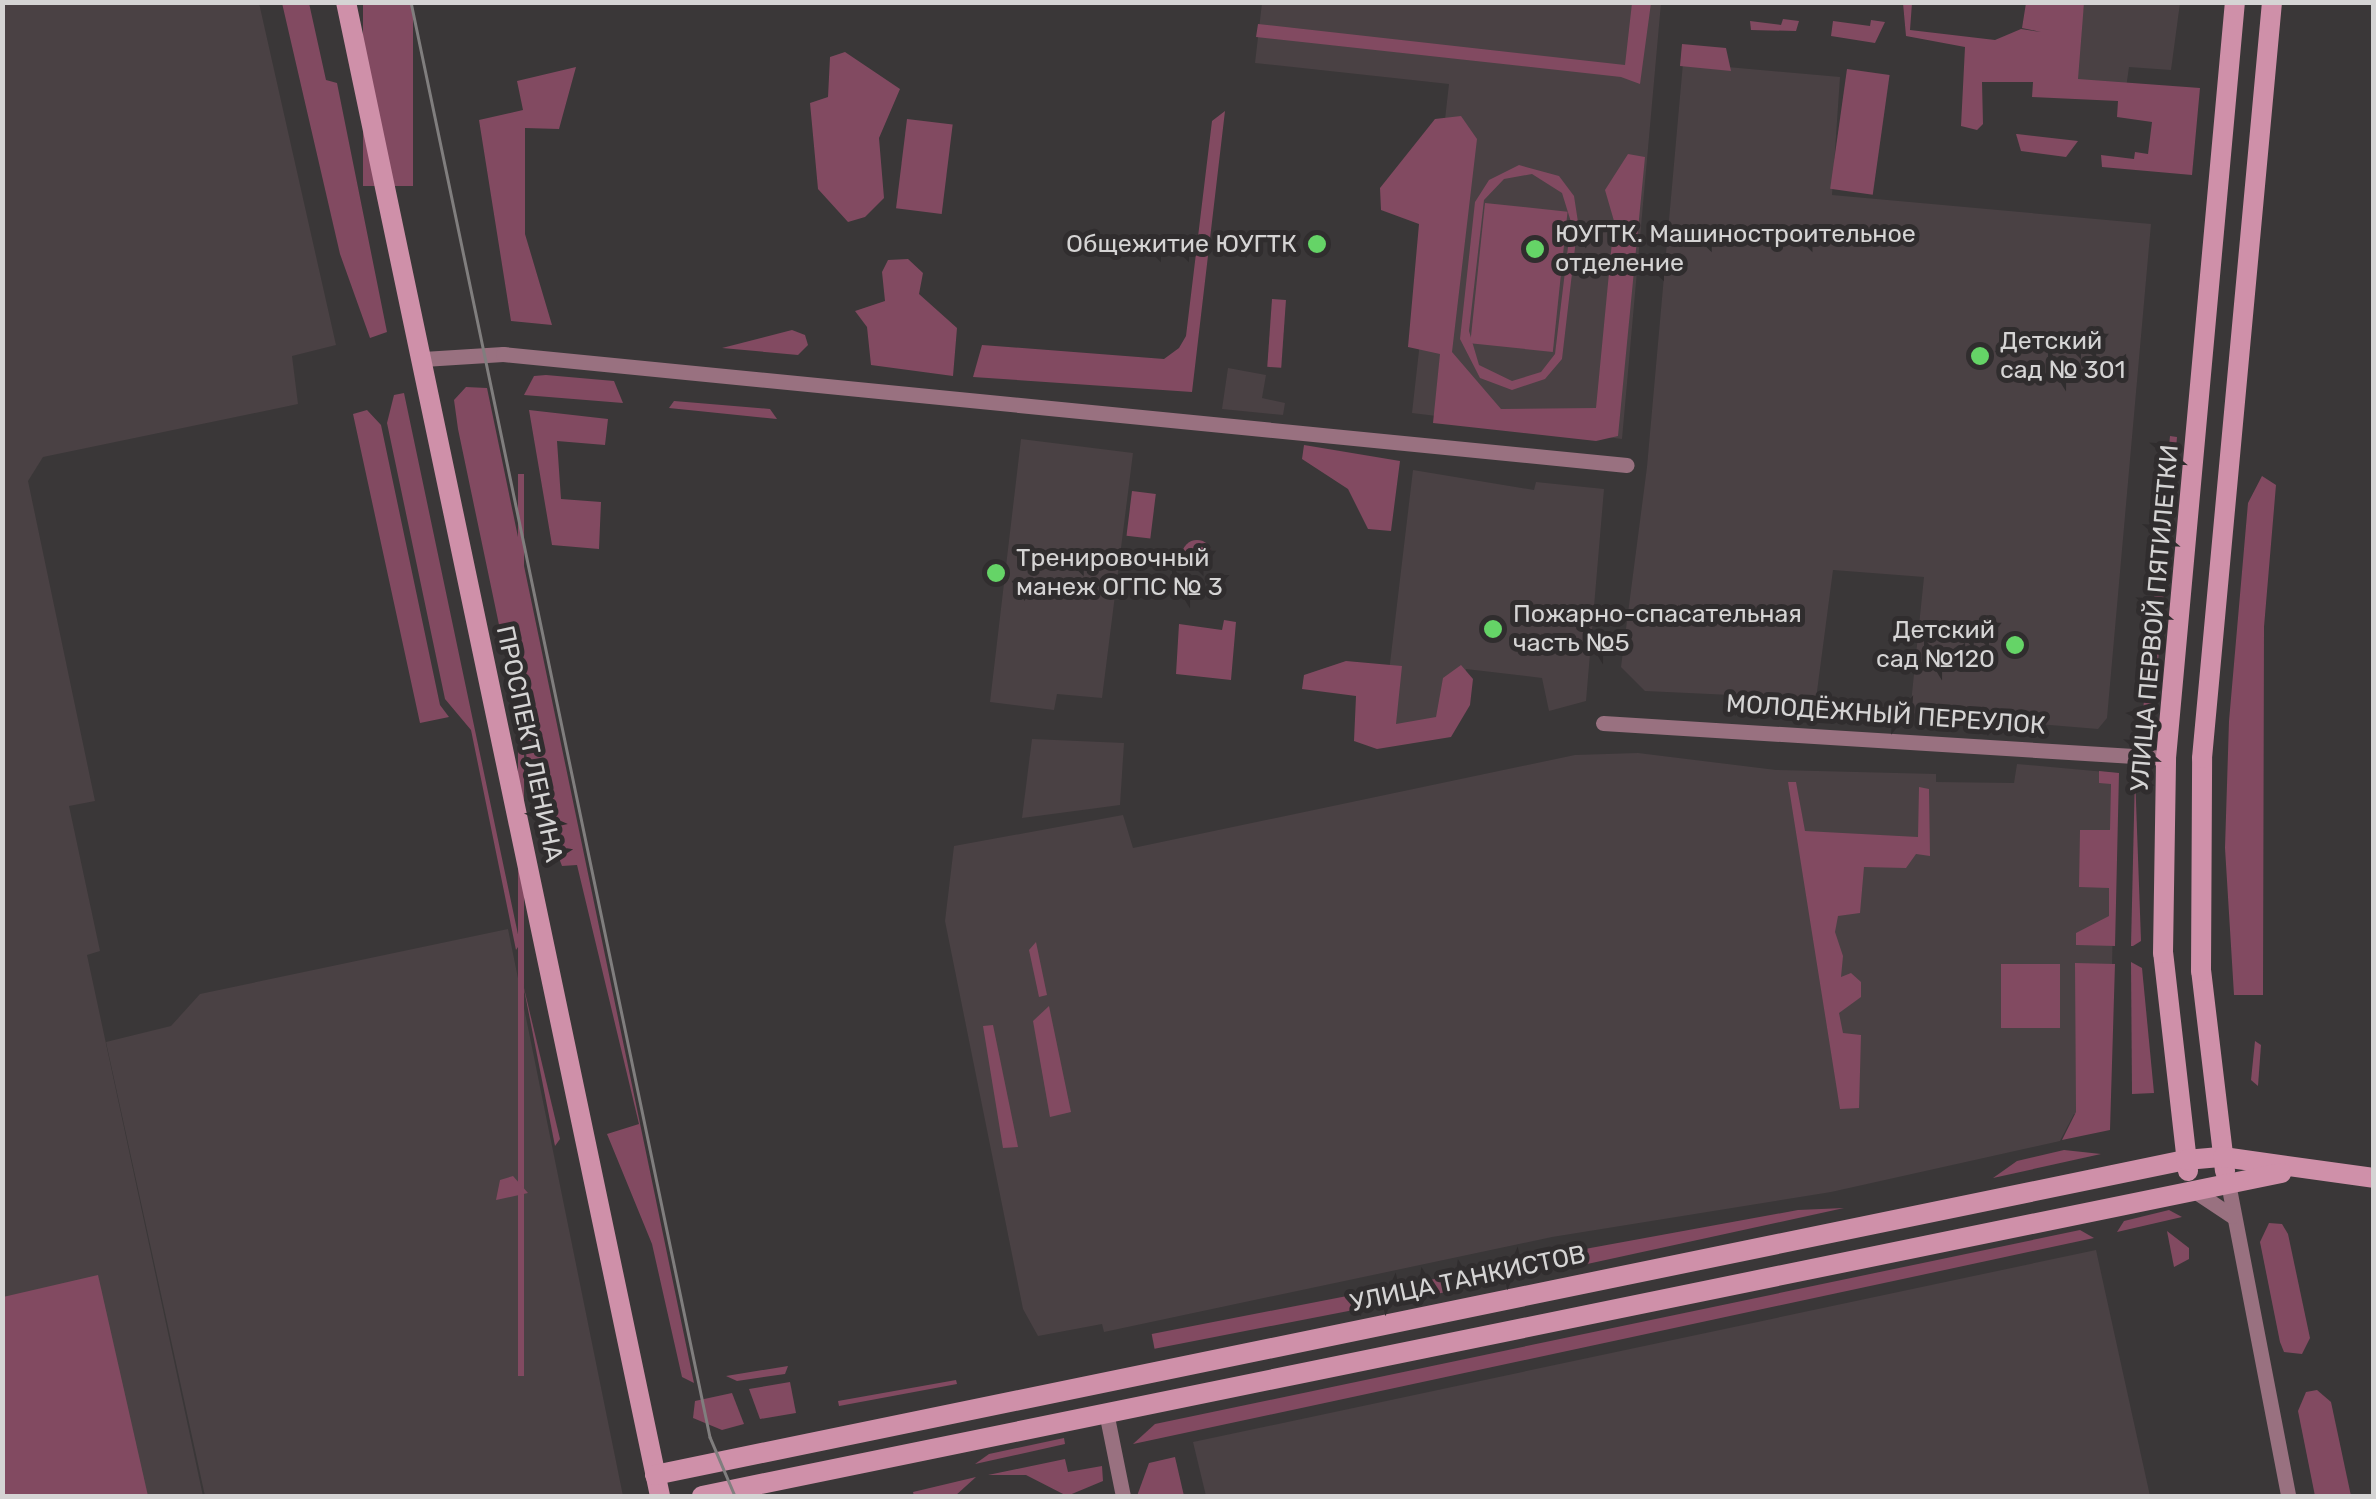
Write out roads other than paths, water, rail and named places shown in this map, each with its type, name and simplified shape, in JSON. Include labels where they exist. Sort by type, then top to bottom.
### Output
[{"type":"main road","name":"ПРОСПЕКТ ЛЕНИНА","points":[[346,2],[660,1496]]},
{"type":"main road","name":"УЛИЦА ПЕРВОЙ ПЯТИЛЕТКИ","points":[[2193,1190],[2186,1160],[2164,953],[2166,758],[2236,2]]},
{"type":"main road","points":[[2228,1182],[2201,970],[2202,758],[2272,2]]},
{"type":"main road","name":"УЛИЦА ТАНКИСТОВ","points":[[655,1475],[2186,1160],[2223,1157],[2293,1172],[2374,1178]]},
{"type":"main road","name":"УЛИЦА ТАНКИСТОВ","points":[[702,1496],[2228,1182],[2293,1172]]},
{"type":"main road","points":[[1099,1383],[1106,1412]]},
{"type":"street","points":[[423,359],[503,354],[1627,465]]},
{"type":"street","name":"МОЛОДЁЖНЫЙ ПЕРЕУЛОК","points":[[1603,723],[2166,758]]},
{"type":"street","points":[[2228,1182],[2288,1496]]},
{"type":"street","points":[[2193,1190],[2232,1216]]},
{"type":"street","points":[[1106,1412],[1123,1496]]},
{"type":"tram line","points":[[411,2],[710,1437],[735,1496]]},
{"type":"tram line","points":[[983,1496],[1019,1496]]},
{"type":"place","name":"Общежитие ЮУГТК","points":[[1317,244]]},
{"type":"place","name":"ЮУГТК. Машиностроительное отделение","points":[[1535,249]]},
{"type":"place","name":"Детский сад № 301","points":[[1980,356]]},
{"type":"place","name":"Тренировочный манеж ОГПС № 3","points":[[996,573]]},
{"type":"place","name":"Пожарно-спасательная часть №5","points":[[1493,629]]},
{"type":"place","name":"Детский сад №120","points":[[2015,645]]}]
